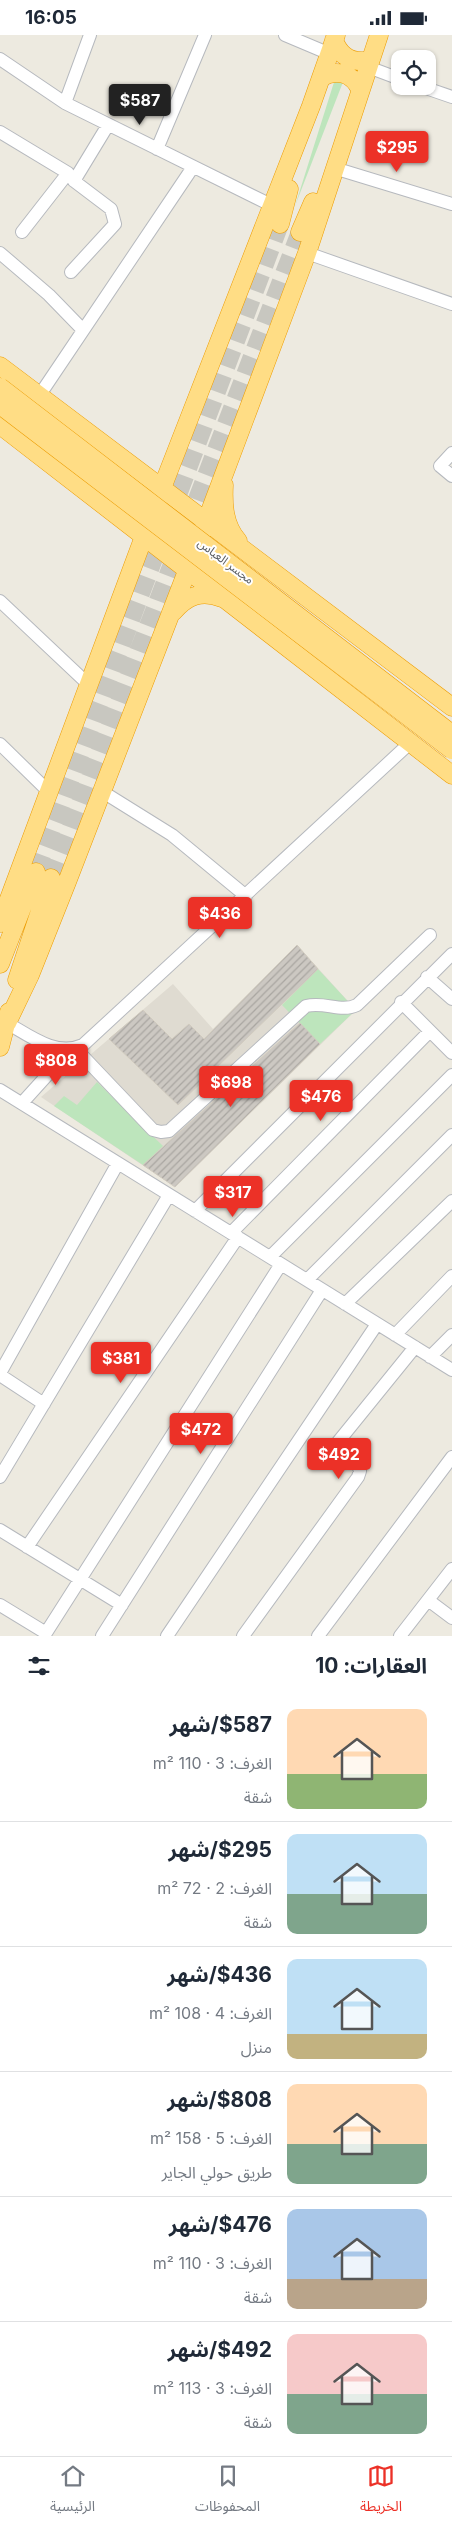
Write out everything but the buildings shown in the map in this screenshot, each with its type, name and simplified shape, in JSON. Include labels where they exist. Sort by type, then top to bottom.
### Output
[{"type":"highway","points":[[7,1023],[30,975],[226,471],[307,253],[349,121],[379,35]]},
{"type":"highway","points":[[333,43],[348,59],[369,63]]},
{"type":"highway","points":[[0,923],[88,684],[176,452],[273,206],[333,43]]},
{"type":"highway","points":[[322,77],[328,73],[344,73],[356,82],[360,89]]},
{"type":"highway","points":[[280,224],[311,106]]},
{"type":"highway","points":[[300,232],[349,121]]},
{"type":"highway","points":[[0,366],[451,705]]},
{"type":"highway","name":"مجسر العباس","points":[[0,387],[452,734]]},
{"type":"highway","name":"مجسر العباس","points":[[0,405],[452,751]]},
{"type":"highway","points":[[0,425],[452,775]]},
{"type":"highway","points":[[139,471],[146,473],[158,471],[176,452]]},
{"type":"highway","points":[[226,471],[224,499],[228,524],[231,533],[248,553]]},
{"type":"highway","points":[[114,513],[130,538],[131,560],[129,576]]},
{"type":"highway","points":[[172,612],[182,601],[197,595],[212,594],[225,599]]},
{"type":"highway","points":[[0,964],[43,875],[0,1047]]},
{"type":"street","points":[[65,103],[90,35]]},
{"type":"street","points":[[157,149],[205,35]]},
{"type":"street","points":[[285,35],[333,43]]},
{"type":"street","points":[[0,59],[65,103],[273,206]]},
{"type":"street","points":[[369,63],[391,74]]},
{"type":"street","points":[[436,92],[452,97]]},
{"type":"street","points":[[22,232],[71,177],[108,125]]},
{"type":"street","points":[[0,132],[71,177],[111,209],[115,224],[71,272]]},
{"type":"street","points":[[39,395],[193,167]]},
{"type":"street","points":[[334,169],[452,203]]},
{"type":"street","points":[[0,253],[49,295],[83,330]]},
{"type":"street","points":[[307,253],[452,303]]},
{"type":"street","points":[[452,453],[440,466],[452,476]]},
{"type":"street","points":[[0,601],[88,684]]},
{"type":"street","points":[[22,1103],[73,1049],[100,1032],[410,743]]},
{"type":"street","points":[[0,745],[48,791]]},
{"type":"street","points":[[102,792],[172,835],[246,896]]},
{"type":"street","points":[[7,1023],[52,1047],[73,1049],[153,1130],[169,1131],[306,1006],[318,1003],[350,1008],[357,1005],[430,935]]},
{"type":"street","points":[[195,1211],[452,954]]},
{"type":"street","points":[[427,977],[452,999]]},
{"type":"street","points":[[402,1003],[452,1053]]},
{"type":"street","points":[[27,1547],[234,1235],[430,1031]]},
{"type":"street","points":[[0,1605],[45,1635],[276,1261],[452,1075]]},
{"type":"street","points":[[0,1090],[452,1370]]},
{"type":"street","points":[[307,1280],[452,1135]]},
{"type":"street","points":[[44,1404],[0,1374],[118,1163]]},
{"type":"street","points":[[0,1477],[169,1195]]},
{"type":"street","points":[[345,1304],[452,1201]]},
{"type":"street","points":[[395,1335],[452,1276]]},
{"type":"street","points":[[102,1636],[322,1290]]},
{"type":"street","points":[[167,1636],[377,1323]]},
{"type":"street","points":[[430,1357],[452,1335]]},
{"type":"street","points":[[244,1636],[358,1477],[360,1471],[358,1465],[338,1453],[336,1448],[338,1442],[415,1347]]},
{"type":"street","points":[[318,1636],[452,1457]]},
{"type":"street","points":[[0,1530],[122,1605]]},
{"type":"street","points":[[400,1636],[452,1569]]},
{"type":"street","points":[[428,1600],[452,1618]]},
{"type":"shaded area","points":[[297,945],[356,1010],[175,1187],[41,1097],[173,984],[213,1029]]},
{"type":"green space","points":[[335,79],[343,82],[295,206]]},
{"type":"green space","points":[[318,969],[356,1010],[320,1044],[282,1005]]},
{"type":"green space","points":[[97,1082],[163,1146],[143,1165],[54,1106],[64,1096],[77,1105]]},
{"type":"tunnel","points":[[36,872],[280,224]]},
{"type":"tunnel","points":[[51,878],[300,232]]}]
